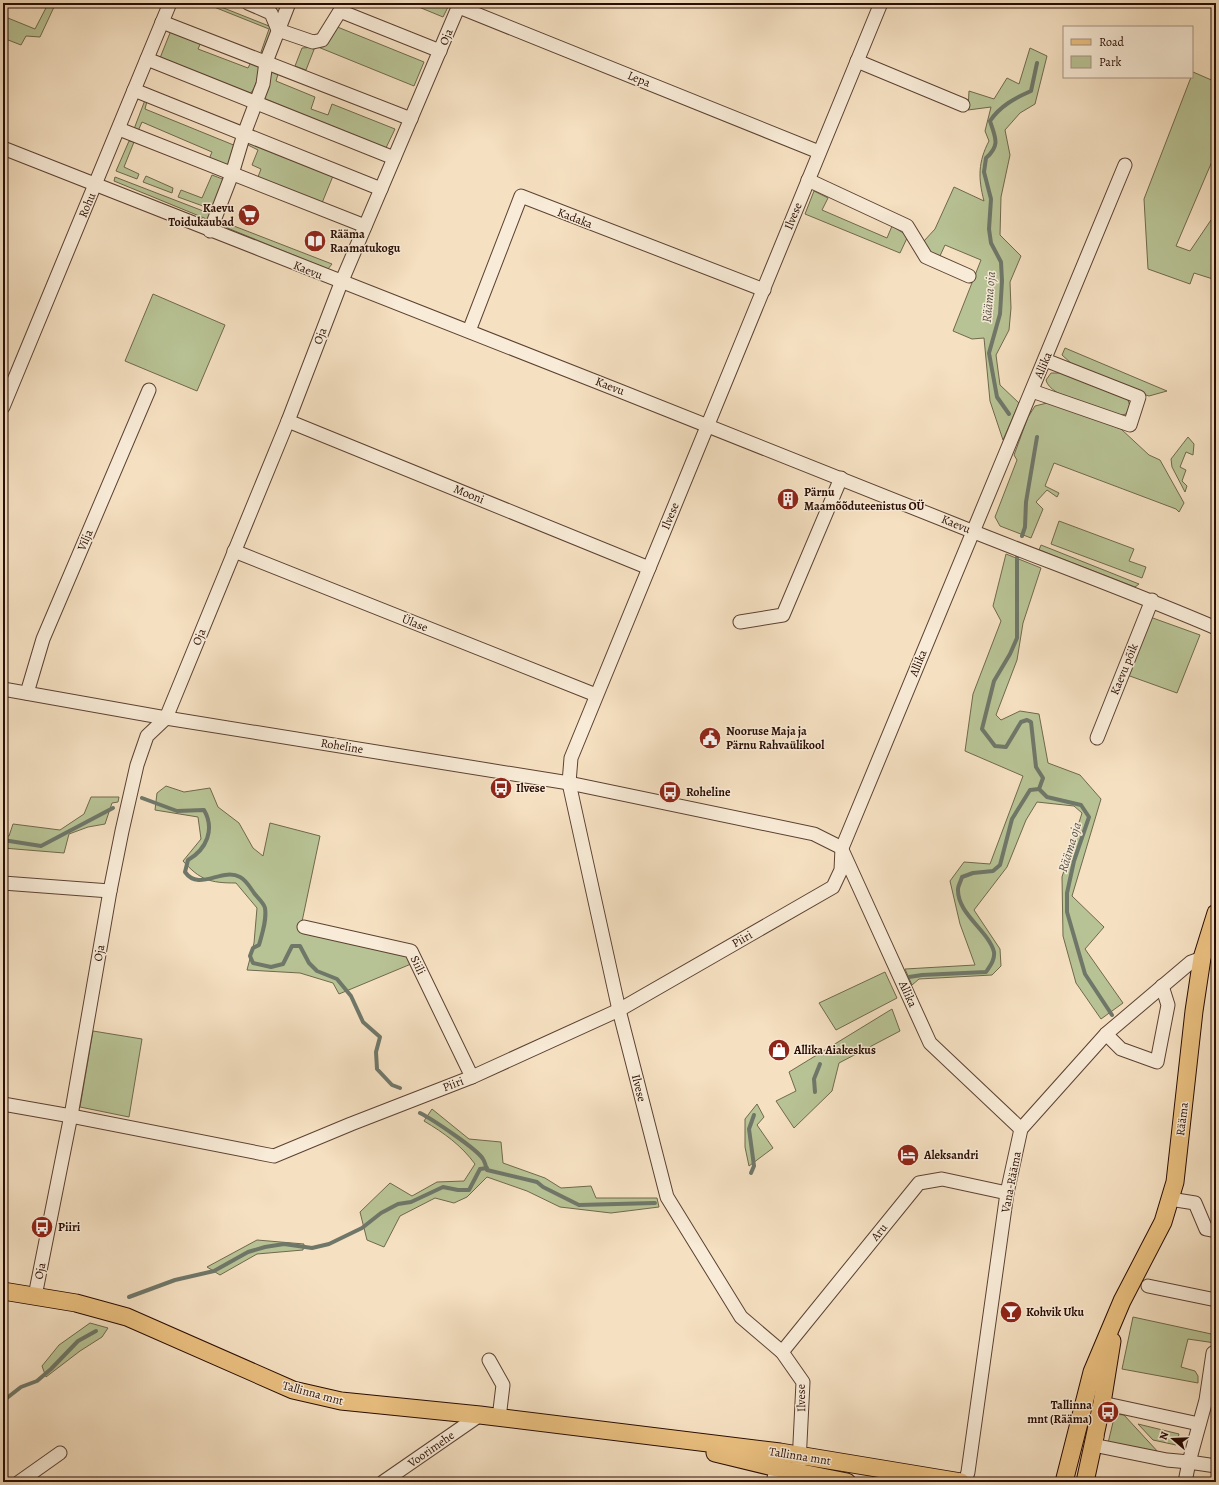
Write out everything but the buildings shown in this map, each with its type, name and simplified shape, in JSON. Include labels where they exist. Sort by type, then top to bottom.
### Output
[{"type":"main road","name":"Rääma","points":[[1064,1482],[1092,1372],[1116,1316],[1163,1222],[1175,1182],[1194,1011],[1202,958],[1216,913]]},
{"type":"main road","name":"Tallinna mnt","points":[[3,1290],[76,1303],[127,1318],[293,1390],[341,1401],[638,1434],[842,1482]]},
{"type":"main road","name":"Rääma","points":[[1085,1482],[1102,1403],[1116,1316]]},
{"type":"main road","name":"Tallinna mnt","points":[[777,1467],[800,1455],[961,1482]]},
{"type":"street","name":"Rohu","points":[[3,407],[170,3]]},
{"type":"street","points":[[248,3],[271,13],[278,30],[313,42],[322,40],[340,11],[440,51]]},
{"type":"street","points":[[210,231],[232,174],[244,134],[263,84],[266,62],[289,3]]},
{"type":"street","name":"Ilvese","points":[[799,1472],[803,1382],[782,1352],[741,1318],[666,1197],[619,1010],[569,783],[571,758],[596,695],[881,3]]},
{"type":"street","name":"Oja","points":[[35,1296],[71,1116],[110,891],[137,765],[147,736],[166,718],[288,421],[341,283],[460,5]]},
{"type":"street","name":"Lepa","points":[[460,5],[819,152]]},
{"type":"street","points":[[162,22],[410,120]]},
{"type":"street","points":[[147,59],[394,158]]},
{"type":"street","points":[[857,61],[963,105]]},
{"type":"street","points":[[134,90],[381,189]]},
{"type":"street","points":[[119,129],[365,226]]},
{"type":"street","name":"Kaevu","points":[[3,148],[341,283],[708,424],[973,531],[1152,600],[1216,628]]},
{"type":"street","name":"Allika","points":[[1021,1130],[930,1043],[842,848],[1125,165]]},
{"type":"street","points":[[808,180],[907,226],[926,257],[968,276]]},
{"type":"street","name":"Kadaka","points":[[469,331],[521,196],[764,290]]},
{"type":"street","points":[[1032,391],[1130,425],[1139,398],[1045,360]]},
{"type":"street","name":"Vilja","points":[[27,693],[43,639],[149,390]]},
{"type":"street","name":"Mooni","points":[[288,421],[649,568]]},
{"type":"street","points":[[740,622],[783,615],[836,494],[841,478]]},
{"type":"street","name":"Ülase","points":[[234,551],[596,695]]},
{"type":"street","name":"Kaevu põik","points":[[1097,738],[1152,600]]},
{"type":"street","name":"Roheline","points":[[3,689],[166,718],[569,783],[814,834],[842,848]]},
{"type":"street","name":"Piiri","points":[[3,1104],[274,1156],[472,1077],[619,1010],[833,887],[841,870],[842,848]]},
{"type":"street","points":[[3,883],[110,891]]},
{"type":"street","name":"Siili","points":[[304,927],[411,951],[472,1077]]},
{"type":"street","name":"Vana-Rääma","points":[[965,1482],[968,1472],[1007,1193],[1021,1130],[1106,1034],[1191,962],[1202,958]]},
{"type":"street","points":[[1106,1034],[1121,1049],[1157,1062],[1168,1005],[1162,986]]},
{"type":"street","name":"Aru","points":[[782,1352],[919,1183],[942,1179],[1007,1193]]},
{"type":"street","points":[[1170,1200],[1196,1198],[1206,1229],[1216,1231]]},
{"type":"street","points":[[1148,1286],[1216,1300]]},
{"type":"street","points":[[1185,1482],[1206,1400],[1213,1354]]},
{"type":"street","points":[[489,1360],[503,1386],[499,1418]]},
{"type":"street","points":[[1102,1403],[1199,1424]]},
{"type":"street","name":"Voorimehe","points":[[383,1482],[480,1416]]},
{"type":"street","points":[[1093,1445],[1167,1460],[1216,1466]]},
{"type":"street","points":[[19,1482],[60,1453]]},
{"type":"green space","points":[[204,3],[211,3],[269,26],[272,29],[263,53],[261,52],[269,29]]},
{"type":"green space","points":[[409,3],[450,3],[443,17]]},
{"type":"green space","points":[[48,4],[54,7],[40,37],[26,36],[21,45],[3,38],[3,16],[35,29]]},
{"type":"green space","points":[[335,26],[424,62],[414,86],[318,47]]},
{"type":"green space","points":[[172,28],[202,40],[198,49],[248,68],[252,60],[258,62],[259,70],[257,79],[250,94],[160,58]]},
{"type":"green space","points":[[315,47],[306,70],[295,66],[302,48]]},
{"type":"green space","points":[[1030,48],[1047,56],[1035,104],[1020,113],[1005,130],[1010,155],[1001,197],[1000,235],[1021,256],[1010,282],[1011,308],[1009,330],[996,355],[1000,385],[1019,403],[1003,440],[990,401],[984,338],[972,339],[953,331],[981,260],[945,245],[939,258],[929,255],[924,241],[935,229],[954,187],[984,201],[980,170],[985,149],[989,141],[985,131],[991,107],[968,110],[969,91],[994,99],[1007,78],[1019,84]]},
{"type":"green space","points":[[274,71],[279,71],[276,81],[315,97],[311,109],[328,115],[332,104],[395,129],[385,150],[260,101],[271,73]]},
{"type":"green space","points":[[1193,72],[1216,82],[1216,152],[1176,246],[1190,251],[1211,220],[1216,221],[1216,280],[1194,273],[1190,284],[1148,269],[1144,199],[1191,78],[1193,78]]},
{"type":"green space","points":[[145,100],[147,101],[145,109],[236,146],[229,168],[209,159],[212,152],[142,122],[138,131],[134,129]]},
{"type":"green space","points":[[129,141],[134,142],[124,167],[139,174],[137,179],[116,171]]},
{"type":"green space","points":[[250,141],[333,176],[322,203],[258,177],[261,169],[252,165],[258,150],[248,145]]},
{"type":"green space","points":[[212,175],[225,180],[214,210],[178,197],[181,190],[202,198]]},
{"type":"green space","points":[[146,176],[173,188],[172,193],[143,182]]},
{"type":"green space","points":[[115,177],[211,214],[209,220],[114,181]]},
{"type":"green space","points":[[814,191],[828,198],[822,210],[887,238],[892,226],[908,236],[900,253],[805,214]]},
{"type":"green space","points":[[221,221],[332,264],[328,269],[220,225]]},
{"type":"green space","points":[[153,294],[225,325],[197,391],[125,361]]},
{"type":"green space","points":[[1065,348],[1167,391],[1149,396],[1130,390],[1072,364],[1062,355]]},
{"type":"green space","points":[[1051,373],[1064,373],[1127,397],[1130,406],[1126,414],[1118,416],[1077,402],[1056,392],[1049,386],[1046,380]]},
{"type":"green space","points":[[1051,402],[1121,429],[1149,455],[1160,460],[1184,503],[1179,512],[1176,509],[1054,463],[1045,486],[1059,493],[1057,497],[1047,490],[1036,502],[1043,509],[1031,538],[1000,526],[995,517],[1017,460],[1014,455],[1028,417],[1035,406]]},
{"type":"green space","points":[[1188,437],[1194,444],[1193,455],[1186,452],[1180,467],[1186,470],[1182,481],[1187,486],[1185,492],[1172,467],[1171,459]]},
{"type":"green space","points":[[1059,521],[1134,549],[1129,561],[1146,567],[1142,578],[1051,544]]},
{"type":"green space","points":[[1041,545],[1139,584],[1135,587],[1039,550]]},
{"type":"green space","points":[[1006,554],[1041,568],[1023,623],[1017,660],[996,715],[1001,720],[1020,711],[1039,714],[1048,763],[1080,775],[1101,799],[1072,896],[1104,927],[1085,949],[1123,1003],[1101,1019],[1076,983],[1063,936],[1062,877],[1082,813],[1074,806],[1037,802],[1026,820],[1007,867],[974,910],[1000,949],[1001,966],[992,975],[919,979],[912,985],[905,969],[975,965],[960,924],[950,881],[964,862],[990,864],[1023,776],[965,751],[973,694],[1001,621],[993,606]]},
{"type":"green space","points":[[1150,617],[1200,635],[1177,693],[1127,675]]},
{"type":"green space","points":[[166,786],[184,792],[210,788],[218,807],[239,823],[253,848],[263,856],[270,823],[320,836],[300,931],[405,954],[411,964],[339,994],[333,983],[300,973],[247,970],[254,943],[257,908],[236,883],[219,882],[206,879],[200,876],[183,861],[201,839],[198,817],[155,810],[157,793]]},
{"type":"green space","points":[[91,797],[119,797],[118,802],[112,803],[105,824],[88,827],[69,834],[64,853],[3,848],[3,836],[9,836],[13,824],[60,830],[84,814]]},
{"type":"green space","points":[[885,972],[897,998],[836,1030],[819,1003]]},
{"type":"green space","points":[[892,1009],[900,1031],[839,1063],[832,1091],[794,1128],[776,1101],[796,1091],[789,1072]]},
{"type":"green space","points":[[93,1031],[142,1039],[129,1117],[80,1107]]},
{"type":"green space","points":[[757,1104],[764,1117],[757,1125],[773,1148],[749,1166],[745,1147],[745,1119]]},
{"type":"green space","points":[[432,1109],[469,1139],[501,1142],[503,1163],[545,1178],[561,1188],[591,1186],[596,1198],[657,1198],[659,1207],[611,1213],[560,1207],[527,1191],[487,1177],[467,1197],[454,1203],[435,1198],[400,1216],[384,1247],[367,1240],[360,1212],[390,1183],[412,1196],[437,1182],[464,1181],[475,1164],[452,1140],[424,1121]]},
{"type":"green space","points":[[257,1240],[304,1244],[303,1250],[257,1254],[220,1275],[207,1267]]},
{"type":"green space","points":[[1133,1317],[1216,1335],[1215,1343],[1188,1339],[1181,1367],[1195,1371],[1198,1376],[1198,1383],[1122,1369]]},
{"type":"green space","points":[[90,1323],[108,1328],[102,1337],[80,1351],[46,1377],[42,1366],[59,1345]]},
{"type":"green space","points":[[1115,1414],[1124,1415],[1159,1453],[1108,1443]]},
{"type":"green space","points":[[1138,1424],[1179,1434],[1176,1445],[1153,1440]]},
{"type":"waterway","name":"Rääma oja","points":[[1009,414],[997,397],[989,353],[1000,314],[1002,281],[1001,262],[991,243],[989,229],[991,199],[984,172],[986,158],[994,149],[996,141],[990,121],[998,111],[1008,103],[1031,91],[1037,63]]},
{"type":"waterway","name":"Rääma oja","points":[[1022,536],[1025,527],[1026,502],[1037,437]]},
{"type":"waterway","name":"Rääma oja","points":[[1017,557],[1017,638],[1010,654],[994,681],[982,729],[995,746],[1006,747],[1021,722],[1027,720],[1031,722],[1036,767],[1043,778],[1039,789],[1047,797],[1081,805],[1089,817],[1074,861],[1067,893],[1067,912],[1085,974],[1112,1015]]},
{"type":"waterway","points":[[909,977],[986,972],[991,965],[994,955],[991,944],[962,906],[959,898],[958,886],[962,877],[973,873],[993,871],[1000,865],[1012,819],[1030,790],[1039,789]]},
{"type":"waterway","points":[[142,798],[177,811],[204,810],[209,824],[207,838],[200,850],[188,860],[185,872],[191,878],[197,880],[233,875],[240,877],[248,884],[265,908],[265,922],[259,945],[253,948],[250,956],[253,963],[271,967],[283,964],[292,946],[300,946],[309,963],[317,971],[337,979],[351,996],[363,1022],[380,1037],[376,1052],[377,1069],[392,1085],[400,1088]]},
{"type":"waterway","points":[[3,840],[41,846],[113,808]]},
{"type":"waterway","points":[[815,1092],[814,1079],[820,1064]]},
{"type":"waterway","points":[[420,1113],[472,1148],[483,1159],[487,1170],[537,1182],[543,1187],[579,1205],[655,1203]]},
{"type":"waterway","points":[[751,1173],[754,1166],[749,1129],[754,1115]]},
{"type":"waterway","points":[[129,1297],[175,1280],[214,1271],[248,1252],[265,1247],[284,1244],[312,1248],[329,1244],[362,1228],[381,1213],[398,1204],[411,1202],[443,1187],[458,1190],[469,1190],[480,1169],[487,1168]]},
{"type":"waterway","points":[[3,1401],[21,1387],[37,1381],[78,1341],[96,1331]]},
{"type":"place","name":"Kaevu Toidukaubad","points":[[249,215]]},
{"type":"place","name":"Rääma Raamatukogu","points":[[315,241]]},
{"type":"place","name":"Pärnu Maamõõduteenistus OÜ","points":[[788,499]]},
{"type":"place","name":"Nooruse Maja ja Pärnu Rahvaülikool","points":[[710,738]]},
{"type":"place","name":"Ilvese","points":[[501,788]]},
{"type":"place","name":"Roheline","points":[[670,792]]},
{"type":"place","name":"Allika Aiakeskus","points":[[779,1050]]},
{"type":"place","name":"Aleksandri","points":[[908,1155]]},
{"type":"place","name":"Piiri","points":[[42,1227]]},
{"type":"place","name":"Kohvik Uku","points":[[1011,1312]]},
{"type":"place","name":"Tallinna mnt (Rääma)","points":[[1108,1412]]}]
